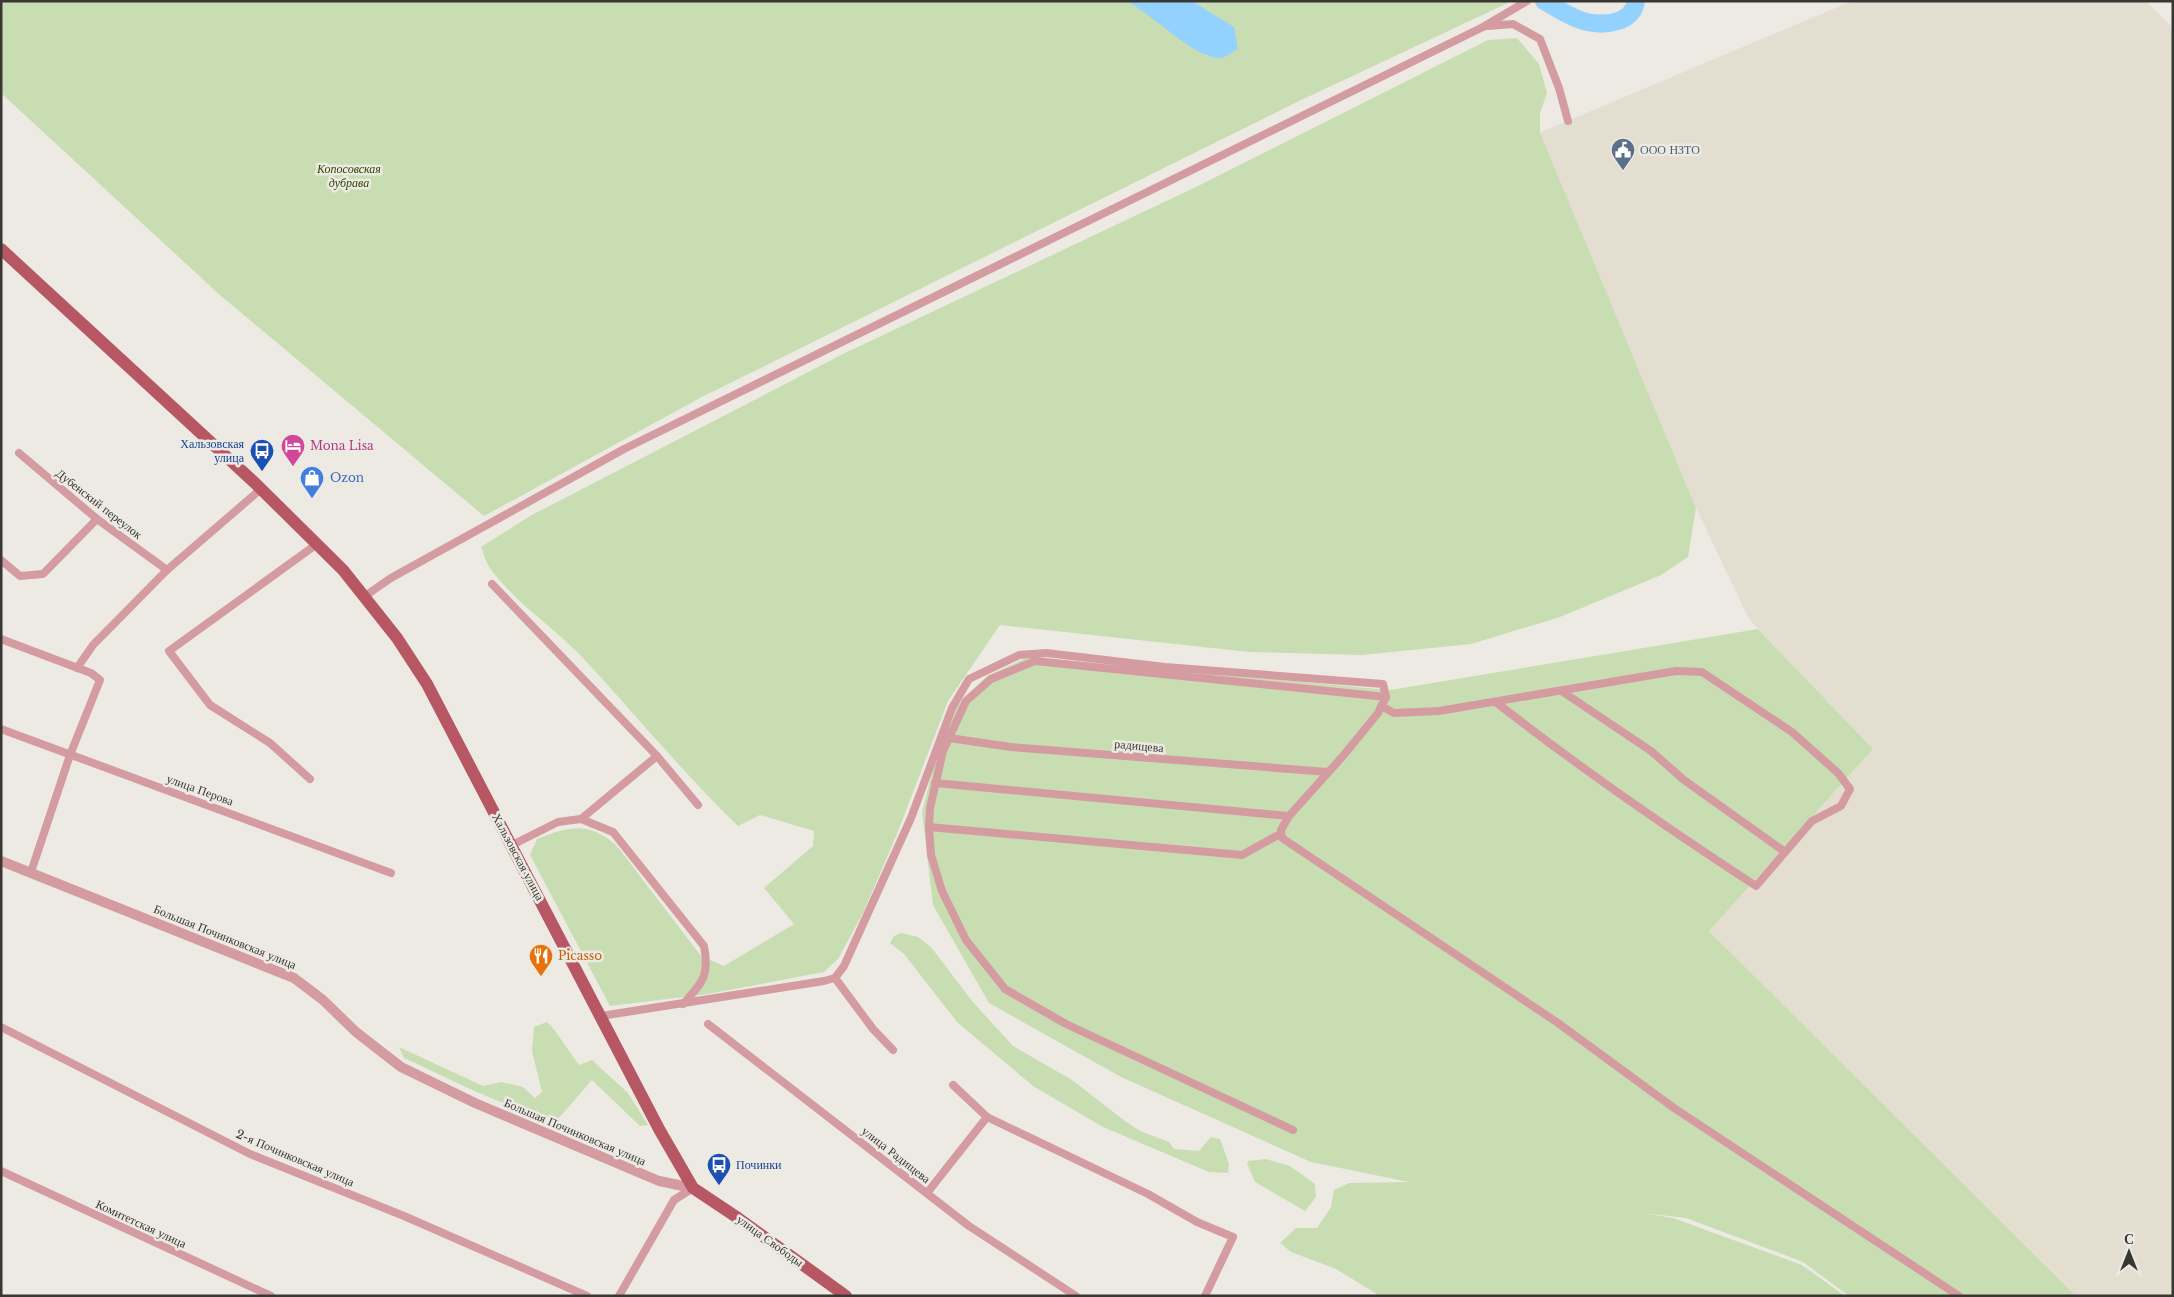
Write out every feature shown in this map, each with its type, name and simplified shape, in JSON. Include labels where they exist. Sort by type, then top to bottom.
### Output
[{"type":"main road","name":"Хальзовская улица","points":[[1,248],[317,544],[365,596],[397,638],[427,684],[692,1188]]},
{"type":"main road","name":"улица Свободы","points":[[692,1188],[738,1218],[846,1296]]},
{"type":"street","points":[[365,596],[391,578],[624,449],[1483,26],[1528,1]]},
{"type":"street","points":[[1483,26],[1513,24],[1540,39],[1559,88],[1568,121]]},
{"type":"street","name":"Дубенский переулок","points":[[19,453],[97,519],[167,570]]},
{"type":"street","points":[[78,668],[93,645],[167,570],[261,490]]},
{"type":"street","points":[[1,560],[20,576],[43,574],[97,519]]},
{"type":"street","points":[[310,779],[270,743],[210,705],[169,650],[317,544]]},
{"type":"street","points":[[492,584],[657,756],[698,805]]},
{"type":"street","points":[[1,639],[91,673],[100,680],[70,755],[31,872]]},
{"type":"street","points":[[601,1016],[834,978],[844,966],[908,827],[952,708],[969,679],[1019,655],[1046,653],[1164,667],[1383,684],[1386,697],[1378,713],[1289,816],[1280,834],[1242,855],[929,827]]},
{"type":"street","points":[[1293,1130],[1066,1024],[1005,988],[966,940],[942,891],[931,855],[929,827],[935,783],[943,751],[966,701],[991,679],[1034,661],[1386,697]]},
{"type":"street","points":[[1381,706],[1394,713],[1438,711],[1563,692],[1676,671],[1702,672],[1792,732],[1838,773],[1850,789],[1841,806],[1812,821],[1756,886],[1696,847],[1546,741],[1497,703]]},
{"type":"street","points":[[1563,692],[1651,751],[1684,780],[1786,852]]},
{"type":"street","name":"улица Перова","points":[[1,729],[391,873]]},
{"type":"street","name":"радищева","points":[[949,738],[1011,747],[1328,772]]},
{"type":"street","points":[[581,819],[657,756]]},
{"type":"street","points":[[935,783],[1289,816]]},
{"type":"street","points":[[512,845],[558,822],[581,819],[613,832],[704,946],[708,964],[700,985],[683,1004]]},
{"type":"street","points":[[1280,834],[1282,838],[1558,1024],[1674,1108],[1959,1296]]},
{"type":"street","name":"Большая Починковская улица","points":[[1,862],[31,872],[294,978],[323,1000],[356,1032],[401,1067],[475,1102],[659,1182],[692,1188]]},
{"type":"street","points":[[834,978],[862,1016],[893,1050]]},
{"type":"street","name":"улица Радищева","points":[[708,1024],[970,1226],[1076,1296]]},
{"type":"street","name":"2-я Починковская улица","points":[[1,1027],[250,1154],[404,1216],[587,1296]]},
{"type":"street","points":[[953,1085],[987,1117],[1148,1194],[1197,1222],[1233,1237],[1205,1296]]},
{"type":"street","points":[[927,1193],[987,1117]]},
{"type":"street","name":"Комитетская улица","points":[[1,1171],[271,1296]]},
{"type":"street","points":[[619,1296],[674,1200],[692,1188]]},
{"type":"shaded area","points":[[1852,1],[2146,1],[2173,28],[2173,1296],[2076,1296],[1709,931],[1873,749],[1749,619],[1696,508],[1539,133]]},
{"type":"green space","name":"Копосовская дубрава","points":[[1,1],[1126,1],[1139,7],[1178,38],[1207,56],[1234,28],[1192,1],[1507,1],[1508,3],[1297,102],[700,398],[484,516],[221,296],[1,93]]},
{"type":"green space","points":[[1517,38],[1539,64],[1547,93],[1540,113],[1540,133],[1696,508],[1688,557],[1661,575],[1560,617],[1471,644],[1362,655],[1249,652],[1000,625],[948,701],[897,834],[863,913],[838,959],[824,972],[708,994],[610,1006],[530,855],[537,839],[559,831],[579,828],[588,829],[607,838],[617,846],[701,956],[724,966],[794,924],[764,888],[813,846],[814,831],[760,815],[738,826],[678,764],[583,658],[513,595],[492,571],[481,547],[530,516],[843,354],[1198,186],[1488,40]]},
{"type":"green space","points":[[1758,629],[1873,749],[1709,931],[2076,1296],[1849,1296],[1803,1262],[1686,1218],[1643,1213],[1673,1218],[1802,1265],[1845,1296],[1380,1296],[1336,1269],[1291,1252],[1280,1243],[1296,1228],[1317,1228],[1331,1207],[1334,1190],[1349,1183],[1409,1182],[1311,1162],[1121,1077],[989,1003],[933,905],[922,812],[940,741],[958,705],[987,676],[1028,657],[1390,690]]},
{"type":"green space","points":[[901,933],[918,937],[931,947],[972,1001],[1013,1046],[1072,1080],[1140,1131],[1169,1142],[1174,1149],[1199,1151],[1211,1137],[1220,1139],[1229,1164],[1228,1173],[1209,1172],[1103,1127],[1033,1086],[957,1022],[904,954],[890,943],[894,936]]},
{"type":"green space","points":[[547,1022],[579,1065],[592,1060],[628,1093],[648,1125],[640,1126],[592,1080],[558,1119],[518,1108],[479,1093],[404,1058],[399,1047],[483,1086],[501,1082],[523,1087],[535,1098],[542,1092],[532,1051],[534,1027]]},
{"type":"green space","points":[[1266,1159],[1290,1166],[1315,1184],[1316,1197],[1305,1211],[1255,1182],[1247,1163],[1248,1161]]},
{"type":"water","points":[[1126,1],[1192,1],[1234,27],[1238,49],[1221,58],[1211,57],[1199,52]]},
{"type":"waterway","points":[[1544,1],[1576,18],[1602,24],[1617,21],[1630,14],[1636,1]]},
{"type":"place","name":"ООО НЗТО","points":[[1623,171]]},
{"type":"place","name":"Mona Lisa","points":[[293,467]]},
{"type":"place","name":"Хальзовская улица","points":[[262,472]]},
{"type":"place","name":"Ozon","points":[[312,499]]},
{"type":"place","name":"Picasso","points":[[541,977]]},
{"type":"place","name":"Починки","points":[[719,1186]]}]
